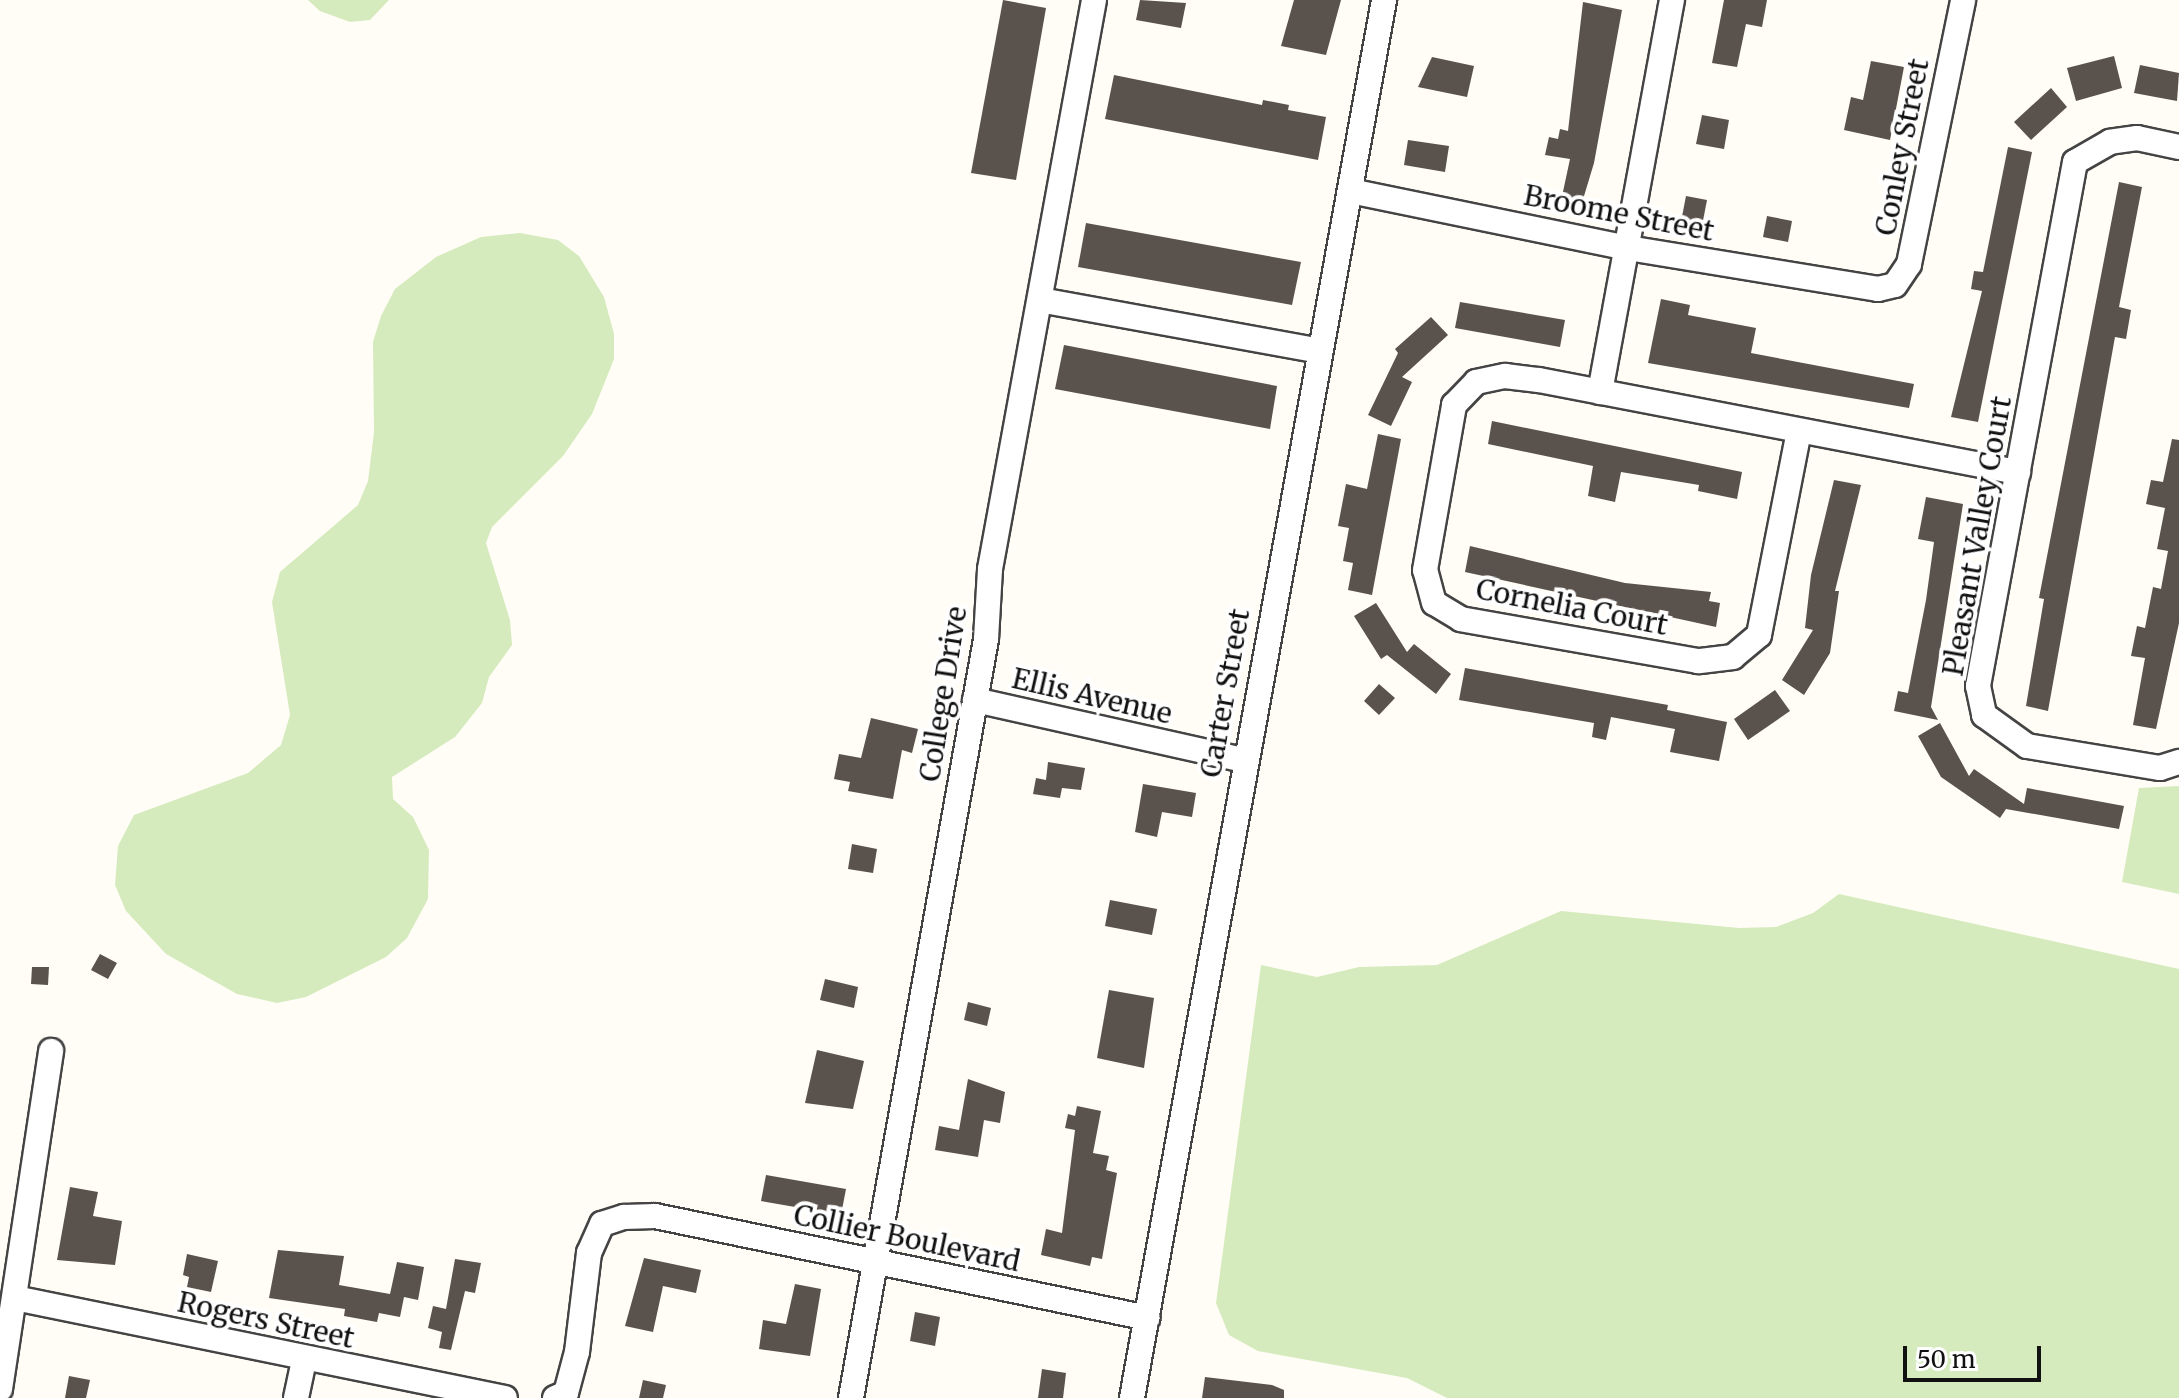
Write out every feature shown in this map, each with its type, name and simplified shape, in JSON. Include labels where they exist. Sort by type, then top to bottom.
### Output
[{"type":"street","name":"College Drive","points":[[851,1398],[975,700],[990,569],[1094,0]]},
{"type":"street","name":"Carter Street","points":[[1132,1398],[1243,760],[1384,0]]},
{"type":"street","points":[[1600,392],[1672,0]]},
{"type":"street","name":"Conley Street","points":[[1878,289],[1895,285],[1909,264],[1963,0]]},
{"type":"street","name":"Pleasant Valley Court","points":[[2179,147],[2137,138],[2110,142],[2075,162],[1978,686],[1984,715],[2027,746],[2160,768],[2179,762]]},
{"type":"street","name":"Broome Street","points":[[1350,191],[1628,248],[1878,289]]},
{"type":"street","points":[[1040,300],[1320,351]]},
{"type":"street","name":"Cornelia Court","points":[[1799,431],[1759,635],[1733,657],[1698,661],[1461,619],[1434,603],[1425,570],[1454,405],[1476,382],[1505,376],[1600,392],[2018,472]]},
{"type":"street","name":"Ellis Avenue","points":[[975,700],[1243,760]]},
{"type":"street","points":[[0,1389],[51,1051]]},
{"type":"street","name":"Collier Boulevard","points":[[562,1396],[577,1352],[589,1253],[602,1224],[655,1216],[1148,1318]]},
{"type":"street","name":"Rogers Street","points":[[15,1298],[505,1398]]},
{"type":"street","points":[[296,1398],[304,1359]]},
{"type":"green space","points":[[308,0],[389,0],[370,20],[350,22],[320,11]]},
{"type":"green space","points":[[520,233],[558,240],[579,256],[604,297],[614,334],[614,359],[592,414],[563,456],[492,527],[486,543],[510,620],[512,645],[489,677],[482,703],[455,737],[392,777],[393,799],[413,817],[429,850],[428,899],[407,938],[386,957],[306,997],[277,1003],[237,994],[166,954],[126,911],[115,885],[118,846],[134,815],[248,773],[281,745],[290,715],[272,602],[280,572],[358,505],[368,481],[374,432],[373,342],[381,316],[395,289],[436,257],[481,237]]},
{"type":"green space","points":[[2179,786],[2179,894],[2122,882],[2139,788]]},
{"type":"green space","points":[[1839,894],[2179,969],[2179,1398],[1447,1398],[1407,1378],[1258,1351],[1229,1335],[1216,1303],[1261,965],[1317,977],[1359,967],[1437,965],[1561,911],[1739,928],[1776,927],[1813,913]]},
{"type":"building","points":[[1003,0],[1046,8],[1016,180],[971,173]]},
{"type":"building","points":[[1140,0],[1186,3],[1181,28],[1136,20]]},
{"type":"building","points":[[1294,0],[1341,0],[1326,55],[1281,46]]},
{"type":"building","points":[[1724,0],[1767,0],[1762,27],[1746,24],[1737,67],[1712,63]]},
{"type":"building","points":[[1583,2],[1622,10],[1594,163],[1581,206],[1561,201],[1570,159],[1545,155],[1549,137],[1558,139],[1560,129],[1568,131]]},
{"type":"building","points":[[2114,56],[2122,88],[2076,101],[2067,68]]},
{"type":"building","points":[[1432,57],[1474,66],[1467,97],[1418,87]]},
{"type":"building","points":[[1871,61],[1904,67],[1890,140],[1844,130],[1851,97],[1863,100]]},
{"type":"building","points":[[2140,65],[2179,73],[2177,101],[2134,93]]},
{"type":"building","points":[[1114,75],[1262,105],[1263,100],[1289,105],[1288,110],[1326,117],[1318,160],[1105,119]]},
{"type":"building","points":[[2051,88],[2067,107],[2031,140],[2014,122]]},
{"type":"building","points":[[1702,115],[1729,120],[1724,149],[1696,144]]},
{"type":"building","points":[[1408,140],[1449,146],[1445,172],[1404,165]]},
{"type":"building","points":[[2008,147],[2032,152],[1978,422],[1951,417],[1982,291],[1971,289],[1974,271],[1983,272]]},
{"type":"building","points":[[2119,182],[2142,187],[2119,307],[2131,310],[2126,339],[2115,337],[2048,711],[2026,706],[2044,599],[2039,598]]},
{"type":"building","points":[[1686,196],[1707,200],[1701,231],[1680,227]]},
{"type":"building","points":[[1767,216],[1792,221],[1788,242],[1763,237]]},
{"type":"building","points":[[1086,223],[1301,262],[1292,305],[1078,267]]},
{"type":"building","points":[[1661,299],[1690,305],[1688,315],[1756,328],[1751,353],[1914,384],[1909,408],[1648,363]]},
{"type":"building","points":[[1460,302],[1565,320],[1560,347],[1455,328]]},
{"type":"building","points":[[1431,317],[1448,335],[1402,377],[1412,382],[1391,426],[1368,415],[1398,353],[1395,349]]},
{"type":"building","points":[[1064,345],[1277,386],[1270,429],[1055,389]]},
{"type":"building","points":[[1492,421],[1742,472],[1737,499],[1698,491],[1699,485],[1621,472],[1615,502],[1588,496],[1593,466],[1488,444]]},
{"type":"building","points":[[1378,434],[1401,439],[1372,595],[1348,590],[1353,563],[1343,561],[1349,528],[1338,526],[1346,484],[1367,489]]},
{"type":"building","points":[[2172,439],[2179,440],[2179,623],[2156,729],[2133,725],[2145,658],[2131,656],[2137,626],[2145,628],[2153,587],[2161,589],[2168,551],[2157,549],[2165,508],[2146,504],[2151,480],[2163,482]]},
{"type":"building","points":[[1834,480],[1861,485],[1835,591],[1839,591],[1830,653],[1804,695],[1782,680],[1813,630],[1805,628],[1811,575]]},
{"type":"building","points":[[1926,497],[1963,504],[1931,707],[1938,720],[1894,711],[1898,691],[1908,693],[1926,600],[1934,542],[1918,539]]},
{"type":"building","points":[[1470,546],[1625,583],[1711,592],[1709,601],[1720,603],[1716,627],[1465,572]]},
{"type":"building","points":[[1376,603],[1407,652],[1414,644],[1451,674],[1436,694],[1387,655],[1381,659],[1354,616]]},
{"type":"building","points":[[1465,668],[1668,705],[1667,710],[1727,722],[1719,761],[1670,752],[1675,729],[1611,717],[1606,740],[1592,737],[1594,723],[1459,700]]},
{"type":"building","points":[[1379,684],[1395,698],[1379,715],[1364,701]]},
{"type":"building","points":[[1775,690],[1790,711],[1748,740],[1734,719]]},
{"type":"building","points":[[871,718],[918,729],[912,753],[902,750],[893,799],[848,791],[850,782],[834,779],[839,754],[861,758]]},
{"type":"building","points":[[1940,723],[1969,776],[1974,769],[2024,804],[2027,788],[2124,806],[2119,829],[2006,809],[2000,818],[1941,777],[1918,736]]},
{"type":"building","points":[[1048,762],[1085,768],[1081,790],[1062,788],[1060,798],[1033,794],[1036,778],[1046,780]]},
{"type":"building","points":[[1143,784],[1196,793],[1192,817],[1162,812],[1157,837],[1135,832]]},
{"type":"building","points":[[852,844],[877,849],[873,873],[848,869]]},
{"type":"building","points":[[1110,900],[1157,909],[1152,935],[1105,926]]},
{"type":"building","points":[[100,954],[117,963],[108,979],[91,970]]},
{"type":"building","points":[[32,967],[49,967],[48,985],[31,984]]},
{"type":"building","points":[[825,979],[858,987],[854,1008],[820,1000]]},
{"type":"building","points":[[1109,990],[1154,998],[1144,1068],[1097,1058]]},
{"type":"building","points":[[968,1002],[991,1008],[987,1026],[964,1020]]},
{"type":"building","points":[[817,1050],[864,1061],[853,1109],[805,1103]]},
{"type":"building","points":[[968,1079],[1005,1092],[1000,1123],[984,1120],[978,1157],[935,1150],[939,1126],[959,1130]]},
{"type":"building","points":[[1077,1106],[1101,1111],[1093,1153],[1109,1156],[1106,1170],[1117,1173],[1102,1259],[1092,1257],[1090,1266],[1041,1255],[1046,1229],[1062,1233],[1075,1130],[1065,1128],[1068,1114],[1075,1116]]},
{"type":"building","points":[[766,1175],[846,1189],[841,1215],[761,1201]]},
{"type":"building","points":[[70,1187],[98,1192],[93,1216],[122,1221],[115,1265],[57,1260]]},
{"type":"building","points":[[278,1250],[344,1256],[339,1285],[390,1294],[397,1262],[424,1267],[418,1300],[404,1297],[400,1317],[379,1313],[377,1322],[344,1316],[345,1309],[269,1298]]},
{"type":"building","points":[[187,1254],[218,1261],[211,1292],[187,1287],[189,1277],[183,1275]]},
{"type":"building","points":[[644,1258],[701,1270],[696,1293],[663,1286],[653,1332],[625,1326]]},
{"type":"building","points":[[455,1259],[481,1263],[475,1293],[465,1291],[451,1350],[439,1348],[442,1332],[428,1328],[433,1306],[446,1309]]},
{"type":"building","points":[[795,1284],[821,1289],[810,1356],[759,1349],[763,1320],[786,1324]]},
{"type":"building","points":[[915,1312],[940,1317],[935,1346],[910,1341]]},
{"type":"building","points":[[1042,1369],[1066,1373],[1063,1398],[1038,1398]]},
{"type":"building","points":[[69,1376],[90,1380],[86,1398],[65,1398]]},
{"type":"building","points":[[1205,1377],[1272,1385],[1284,1390],[1284,1398],[1202,1398]]},
{"type":"building","points":[[643,1380],[666,1385],[663,1398],[639,1398]]}]
